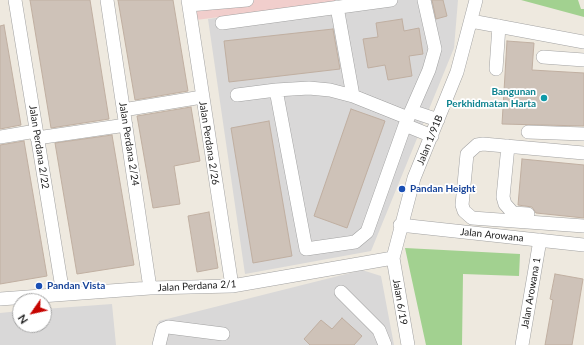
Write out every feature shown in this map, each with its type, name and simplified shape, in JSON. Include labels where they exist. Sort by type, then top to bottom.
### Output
[{"type":"street","name":"Jalan Perdana 2/22","points":[[15,0],[63,294]]},
{"type":"street","name":"Jalan Perdana 2/24","points":[[107,0],[150,288]]},
{"type":"street","points":[[188,3],[247,0]]},
{"type":"street","points":[[222,23],[391,0]]},
{"type":"street","points":[[276,90],[306,248],[355,242],[367,232],[408,118],[429,70],[435,49],[424,0]]},
{"type":"street","name":"Jalan 1/91B","points":[[393,258],[400,225],[414,178],[457,72],[476,0]]},
{"type":"street","name":"Jalan Perdana 2/26","points":[[188,3],[232,286]]},
{"type":"street","points":[[337,7],[353,96]]},
{"type":"street","points":[[471,21],[584,42]]},
{"type":"street","points":[[496,69],[499,26]]},
{"type":"street","points":[[543,57],[584,60]]},
{"type":"street","points":[[237,95],[276,90],[330,90],[353,96],[408,118],[432,136]]},
{"type":"street","points":[[124,110],[202,97]]},
{"type":"street","points":[[408,118],[438,120]]},
{"type":"street","points":[[0,137],[37,135],[126,124]]},
{"type":"street","points":[[528,132],[584,134]]},
{"type":"street","points":[[584,153],[483,144],[471,149],[467,154],[462,205],[468,215],[472,218],[584,226]]},
{"type":"street","points":[[508,146],[503,198],[505,204],[513,213],[584,219]]},
{"type":"street","name":"Jalan Arowana","points":[[400,225],[584,245]]},
{"type":"street","name":"Jalan Arowana 1","points":[[522,345],[540,240]]},
{"type":"street","name":"Jalan Perdana 2/1","points":[[0,299],[150,288],[232,286],[393,258]]},
{"type":"street","name":"Jalan 6/19","points":[[393,258],[408,345]]},
{"type":"street","points":[[341,292],[379,330],[385,345]]},
{"type":"street","points":[[159,345],[163,329],[168,328],[223,334]]},
{"type":"shaded area","points":[[193,0],[353,0],[196,20]]},
{"type":"shaded area","points":[[353,0],[458,0],[454,48],[371,251],[245,274],[208,19]]},
{"type":"shaded area","points":[[362,270],[381,276],[394,345],[154,345],[159,321]]},
{"type":"shaded area","points":[[112,304],[116,345],[0,345],[0,313],[12,312],[12,333],[52,333],[52,308]]},
{"type":"green space","points":[[521,0],[578,0],[581,9],[584,9],[584,17]]},
{"type":"green space","points":[[405,248],[520,254],[519,276],[463,274],[462,345],[426,345]]},
{"type":"building","points":[[30,0],[90,0],[109,119],[51,128]]},
{"type":"building","points":[[118,0],[173,0],[188,91],[135,100]]},
{"type":"building","points":[[432,0],[443,0],[447,16],[436,19]]},
{"type":"building","points":[[402,19],[404,31],[419,28],[423,54],[409,56],[412,76],[388,80],[385,65],[368,68],[363,39],[378,37],[376,23]]},
{"type":"building","points":[[4,25],[21,125],[0,129],[0,26]]},
{"type":"building","points":[[333,29],[340,69],[229,82],[224,41]]},
{"type":"building","name":"Bangunan Perkhidmatan Harta","points":[[507,41],[534,43],[532,70],[584,73],[584,126],[502,124]]},
{"type":"building","points":[[191,107],[200,161],[174,166],[180,204],[153,208],[137,116]]},
{"type":"building","points":[[351,109],[385,121],[347,228],[314,216]]},
{"type":"building","points":[[269,121],[292,256],[253,263],[231,128]]},
{"type":"building","points":[[112,135],[134,265],[77,274],[55,143]]},
{"type":"building","points":[[24,141],[47,276],[0,284],[0,145]]},
{"type":"building","points":[[522,159],[584,165],[584,218],[536,213],[532,207],[518,205]]},
{"type":"building","points":[[209,212],[218,268],[197,272],[188,216]]},
{"type":"building","points":[[555,274],[583,279],[572,345],[545,345],[553,300],[550,299]]},
{"type":"building","points":[[342,318],[362,336],[354,345],[310,345],[304,339],[321,320],[332,329]]},
{"type":"place","name":"Bangunan Perkhidmatan Harta","points":[[544,98]]},
{"type":"place","name":"Pandan Height","points":[[402,189]]},
{"type":"place","name":"Pandan Vista","points":[[39,286]]}]
